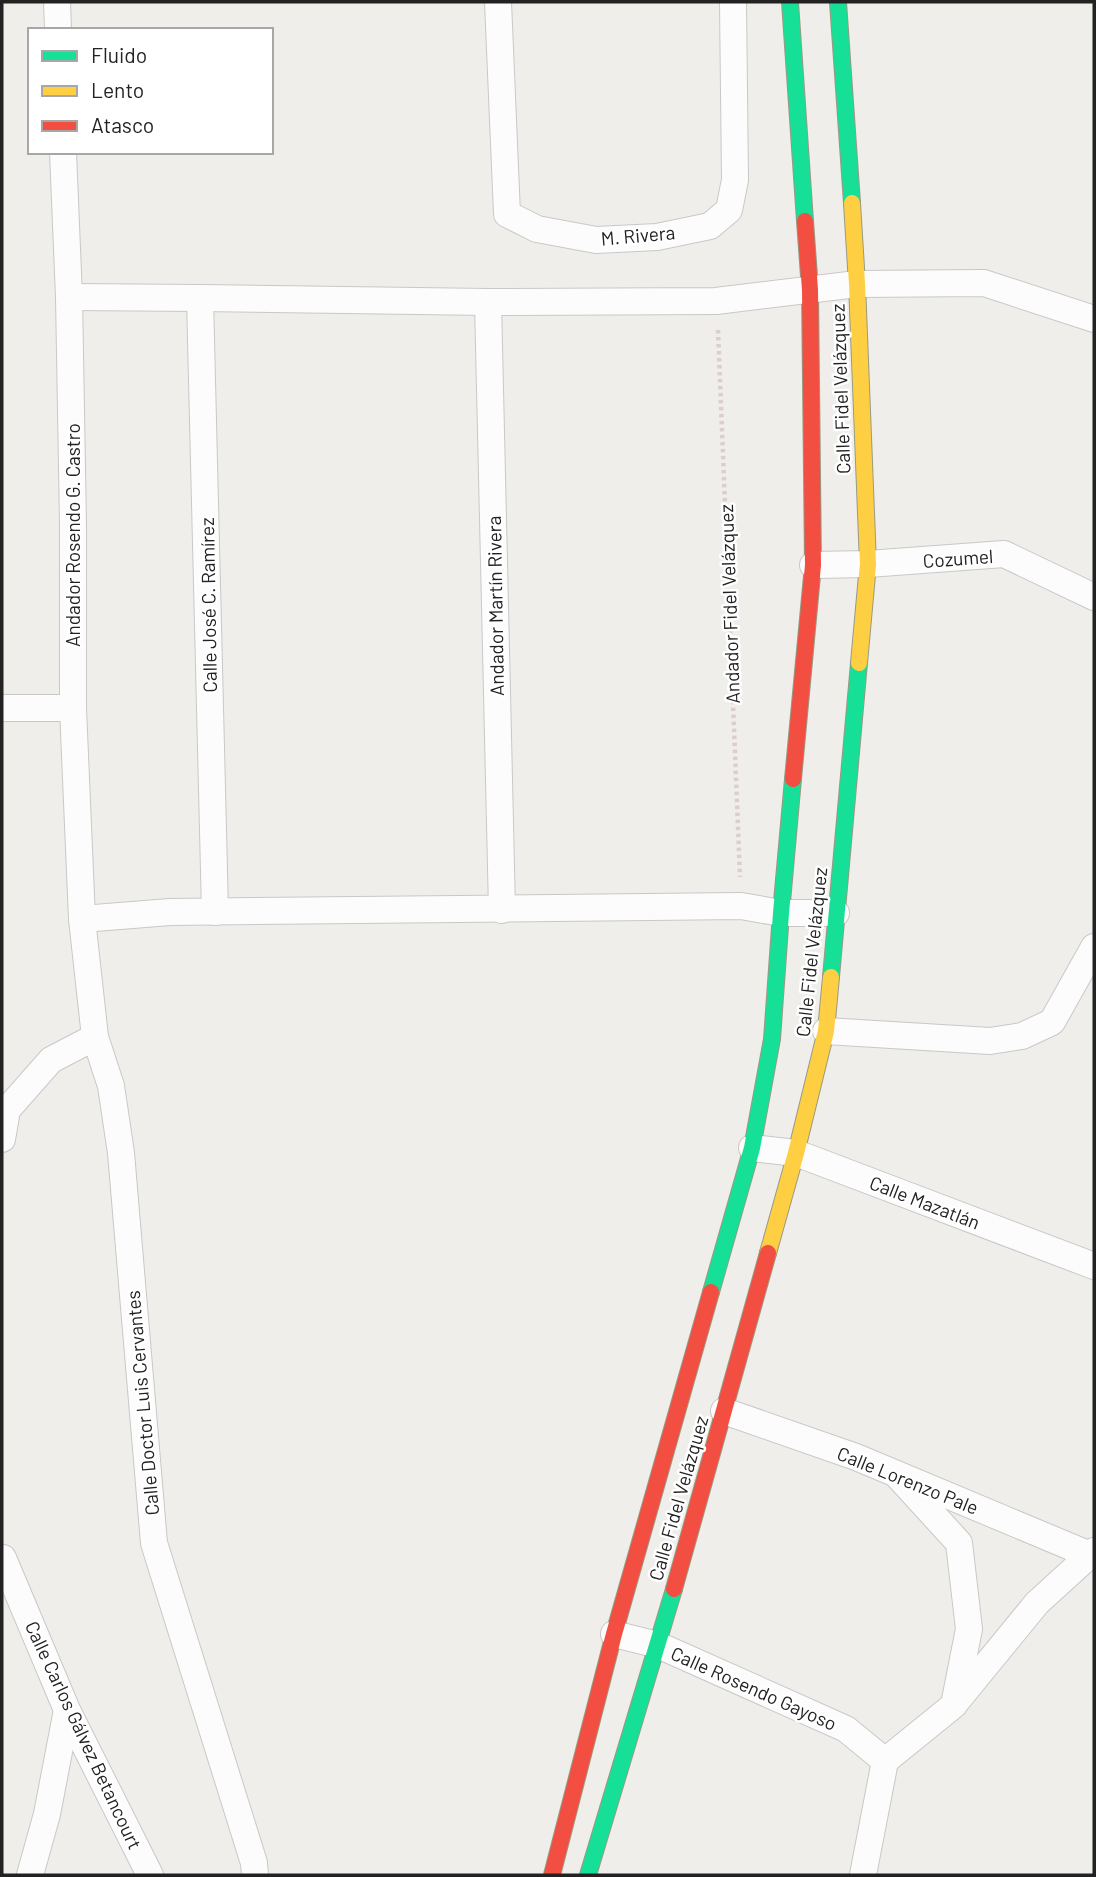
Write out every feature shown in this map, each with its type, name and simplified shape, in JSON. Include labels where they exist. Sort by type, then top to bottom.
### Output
[{"type":"street","points":[[57,2],[58,28]]},
{"type":"street","name":"M. Rivera","points":[[498,2],[506,214],[537,229],[596,240],[657,237],[710,226],[729,210],[735,180],[733,2]]},
{"type":"street","name":"Calle Fidel Velázquez","points":[[552,1875],[614,1634],[752,1148],[772,1039],[813,565],[810,290],[790,2]]},
{"type":"street","name":"Calle Fidel Velázquez","points":[[588,1875],[658,1645],[724,1411],[796,1153],[826,1031],[868,564],[857,284],[838,2]]},
{"type":"street","name":"Andador Rosendo G. Castro","points":[[63,154],[69,298],[73,708],[82,919]]},
{"type":"street","points":[[69,298],[716,301],[857,284],[984,283],[1094,319]]},
{"type":"street","name":"Calle José C. Ramírez","points":[[200,298],[215,912]]},
{"type":"street","name":"Andador Martín Rivera","points":[[488,302],[502,910]]},
{"type":"street","name":"Cozumel","points":[[813,565],[868,564],[1004,554],[1094,597]]},
{"type":"street","points":[[2,708],[73,708]]},
{"type":"street","points":[[82,919],[170,912],[741,906],[781,914],[836,913]]},
{"type":"street","name":"Calle Doctor Luis Cervantes","points":[[82,919],[95,1037],[111,1086],[121,1153],[154,1543],[254,1863],[255,1875]]},
{"type":"street","points":[[826,1031],[990,1041],[1022,1036],[1052,1022],[1094,947]]},
{"type":"street","points":[[2,1139],[7,1110],[51,1060],[95,1037]]},
{"type":"street","name":"Calle Mazatlán","points":[[752,1148],[796,1153],[1094,1266]]},
{"type":"street","name":"Calle Lorenzo Pale","points":[[724,1411],[856,1457],[1092,1553]]},
{"type":"street","points":[[896,1474],[959,1543],[969,1629],[954,1705]]},
{"type":"street","points":[[863,1875],[885,1761],[954,1705],[1037,1603],[1092,1553]]},
{"type":"street","name":"Calle Carlos Gálvez Betancourt","points":[[2,1558],[67,1710],[150,1875]]},
{"type":"street","name":"Calle Rosendo Gayoso","points":[[614,1634],[658,1645],[846,1729],[885,1761]]},
{"type":"street","points":[[30,1875],[47,1814],[67,1710]]},
{"type":"path","name":"Andador Fidel Velázquez","points":[[716,301],[741,906]]},
{"type":"traffic: fast","points":[[790,2],[805,221]]},
{"type":"traffic: fast","points":[[838,2],[852,203]]},
{"type":"traffic: fast","points":[[831,977],[859,663]]},
{"type":"traffic: fast","points":[[711,1292],[752,1148],[772,1039],[793,779]]},
{"type":"traffic: fast","points":[[588,1875],[674,1589]]},
{"type":"traffic: slow","points":[[852,203],[868,564],[859,663]]},
{"type":"traffic: slow","points":[[768,1253],[826,1031],[831,977]]},
{"type":"traffic: jam","points":[[793,779],[813,565],[810,290],[805,221]]},
{"type":"traffic: jam","points":[[674,1589],[768,1253]]},
{"type":"traffic: jam","points":[[552,1875],[614,1634],[711,1292]]}]
